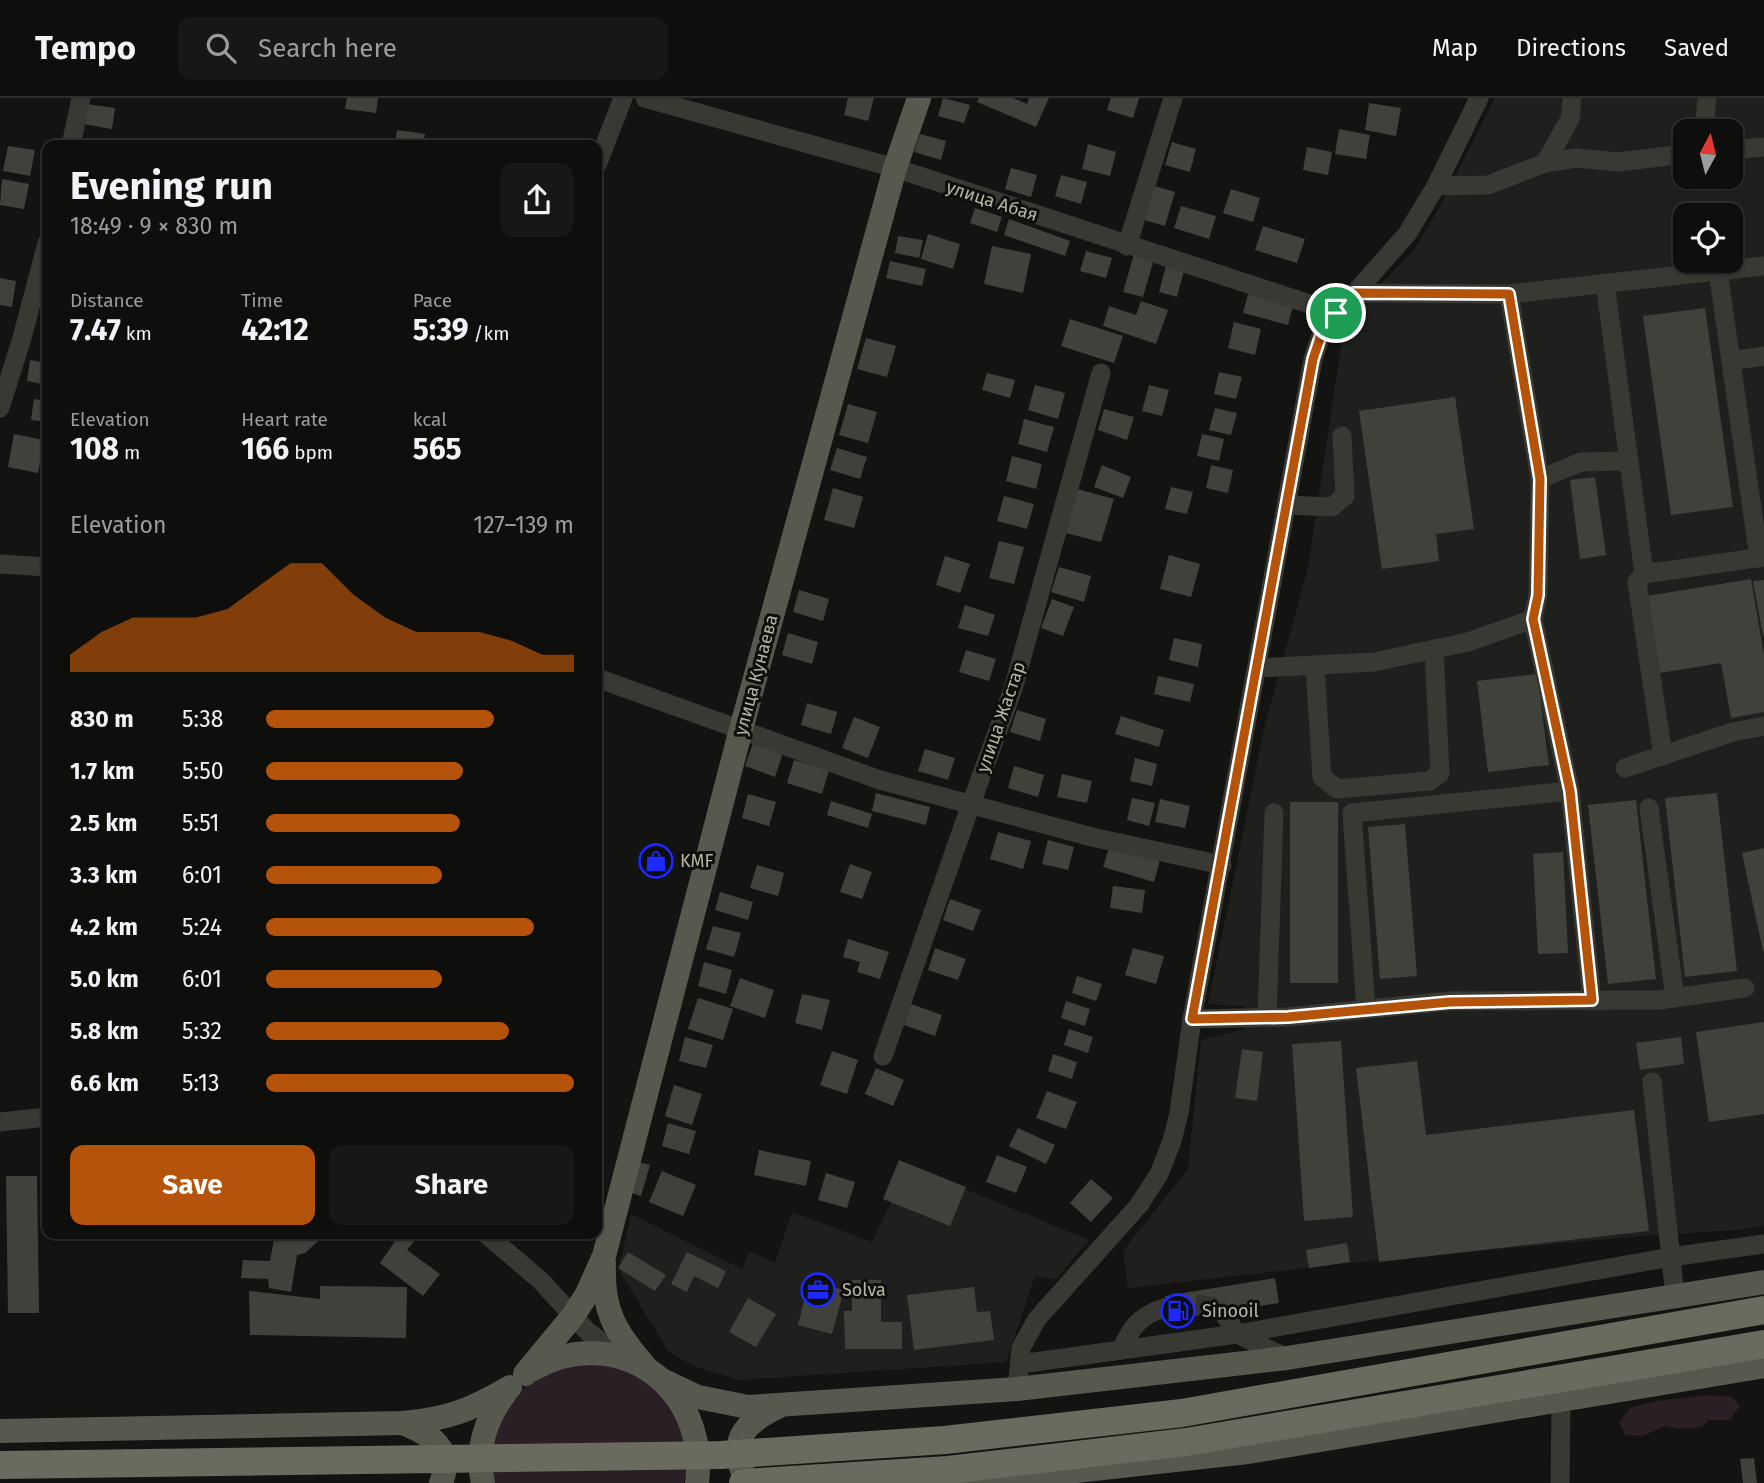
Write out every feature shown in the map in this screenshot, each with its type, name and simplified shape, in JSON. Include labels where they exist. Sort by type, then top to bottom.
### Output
[{"type":"highway","points":[[0,1465],[721,1455],[945,1440],[1182,1413],[1764,1310]]},
{"type":"highway","points":[[743,1483],[947,1470],[1186,1442],[1764,1344]]},
{"type":"main road","name":"улица Кунаева","points":[[604,1256],[741,729],[895,168],[919,98]]},
{"type":"main road","points":[[483,1483],[481,1450],[486,1427],[496,1405],[572,1318],[586,1296],[604,1256]]},
{"type":"main road","points":[[604,1256],[603,1285],[607,1311],[622,1341],[678,1398],[690,1418],[697,1440],[699,1464],[696,1483]]},
{"type":"main road","points":[[0,1431],[402,1423],[436,1420],[462,1412],[547,1361],[572,1354],[598,1353],[623,1358],[698,1397],[748,1407],[1017,1389],[1287,1358],[1764,1282]]},
{"type":"main road","points":[[942,1483],[1248,1452],[1764,1366]]},
{"type":"main road","points":[[751,1483],[745,1478],[739,1463],[738,1448],[743,1432],[754,1418],[778,1406]]},
{"type":"main road","points":[[402,1423],[436,1440],[444,1465],[441,1483]]},
{"type":"street","points":[[72,140],[81,98]]},
{"type":"street","points":[[602,152],[623,98]]},
{"type":"street","name":"улица Абая","points":[[645,98],[895,168],[1336,313]]},
{"type":"street","points":[[1127,246],[1173,98]]},
{"type":"street","points":[[1017,1389],[1021,1348],[1037,1319],[1139,1205],[1159,1174],[1172,1142],[1179,1113],[1192,1019],[1313,359],[1323,329],[1406,234],[1436,186],[1479,98]]},
{"type":"street","points":[[1545,163],[1570,119],[1572,98]]},
{"type":"street","points":[[1705,119],[1707,98]]},
{"type":"street","points":[[1743,149],[1764,147]]},
{"type":"street","points":[[1436,186],[1489,185],[1545,163],[1576,158],[1618,162],[1673,155]]},
{"type":"street","points":[[0,408],[42,262]]},
{"type":"street","points":[[1743,268],[1764,266]]},
{"type":"street","points":[[1354,293],[1509,294],[1701,273]]},
{"type":"street","points":[[1663,755],[1637,582],[1644,574],[1761,558],[1718,273]]},
{"type":"street","points":[[1605,284],[1644,574]]},
{"type":"street","points":[[1509,294],[1540,479],[1538,595],[1533,619],[1570,791],[1592,1000]]},
{"type":"street","points":[[1731,361],[1764,356]]},
{"type":"street","name":"улица Жастар","points":[[883,1056],[1013,690],[1101,373]]},
{"type":"street","points":[[1287,505],[1332,507],[1345,496],[1342,436]]},
{"type":"street","points":[[1540,479],[1581,463],[1629,461]]},
{"type":"street","points":[[0,564],[42,567]]},
{"type":"street","points":[[1258,668],[1374,662],[1468,642],[1533,619]]},
{"type":"street","points":[[1337,789],[1430,781],[1440,773],[1434,649]]},
{"type":"street","points":[[1315,667],[1322,777],[1337,789],[1352,813],[1366,1009]]},
{"type":"street","points":[[602,680],[880,780],[1092,837],[1222,865]]},
{"type":"street","points":[[1625,768],[1733,732],[1764,726]]},
{"type":"street","points":[[1352,813],[1570,791]]},
{"type":"street","points":[[1649,808],[1675,998]]},
{"type":"street","points":[[1266,1017],[1274,813]]},
{"type":"street","points":[[1192,1019],[1266,1017],[1450,1002],[1675,998],[1745,988]]},
{"type":"street","points":[[1652,1082],[1675,1296]]},
{"type":"street","points":[[0,1122],[42,1118]]},
{"type":"street","points":[[492,1239],[540,1280],[572,1318],[623,1358]]},
{"type":"street","points":[[1020,1364],[1237,1334],[1671,1257],[1764,1244]]},
{"type":"street","points":[[1121,1349],[1130,1329],[1151,1312],[1167,1307]]},
{"type":"street","points":[[1222,1311],[1237,1334],[1287,1358]]},
{"type":"street","points":[[1560,1483],[1561,1399]]},
{"type":"shaded area","points":[[1495,98],[1764,98],[1764,1226],[1368,1261],[1128,1288],[1123,1251],[1188,1169],[1201,1040],[1244,1029],[1244,1006],[1208,1004],[1265,724],[1308,568],[1343,332],[1362,303],[1414,250],[1439,208]]},
{"type":"shaded area","points":[[909,1166],[1089,1240],[1056,1279],[1035,1276],[1006,1362],[740,1380],[696,1367],[669,1352],[621,1274],[621,1259],[631,1214],[742,1269],[749,1252],[775,1263],[792,1212],[872,1242]]},
{"type":"shaded area","points":[[588,1362],[620,1367],[637,1375],[652,1385],[664,1398],[681,1429],[686,1465],[684,1483],[495,1483],[493,1448],[497,1430],[513,1399],[539,1376],[555,1368]]},
{"type":"shaded area","points":[[1710,1395],[1732,1397],[1740,1406],[1730,1420],[1708,1420],[1702,1427],[1678,1429],[1665,1426],[1643,1436],[1625,1435],[1619,1422],[1630,1408],[1656,1401]]},
{"type":"building","points":[[347,98],[378,98],[376,113],[345,109]]},
{"type":"building","points":[[848,98],[874,98],[868,121],[844,115]]},
{"type":"building","points":[[943,98],[970,105],[964,123],[938,116]]},
{"type":"building","points":[[979,98],[1013,98],[1027,104],[1029,98],[1049,98],[1036,127],[977,102]]},
{"type":"building","points":[[1111,98],[1139,98],[1133,118],[1107,110]]},
{"type":"building","points":[[1369,103],[1401,108],[1396,136],[1365,130]]},
{"type":"building","points":[[87,104],[115,108],[112,129],[83,124]]},
{"type":"building","points":[[1339,129],[1370,135],[1366,159],[1335,154]]},
{"type":"building","points":[[397,130],[425,134],[424,140],[396,140]]},
{"type":"building","points":[[920,134],[946,141],[941,160],[914,152]]},
{"type":"building","points":[[1172,142],[1196,149],[1190,172],[1165,165]]},
{"type":"building","points":[[1088,144],[1116,152],[1110,176],[1082,169]]},
{"type":"building","points":[[8,146],[35,150],[30,176],[3,171]]},
{"type":"building","points":[[1307,147],[1332,152],[1328,175],[1303,170]]},
{"type":"building","points":[[1011,168],[1037,175],[1031,197],[1005,189]]},
{"type":"building","points":[[1061,175],[1087,182],[1081,204],[1055,196]]},
{"type":"building","points":[[2,179],[29,184],[24,209],[0,205]]},
{"type":"building","points":[[1151,185],[1175,192],[1165,226],[1141,219]]},
{"type":"building","points":[[1231,189],[1260,198],[1253,222],[1223,213]]},
{"type":"building","points":[[1181,206],[1216,216],[1209,239],[1174,228]]},
{"type":"building","points":[[975,208],[1002,217],[997,232],[970,223]]},
{"type":"building","points":[[1009,219],[1070,241],[1065,256],[1004,235]]},
{"type":"building","points":[[1263,226],[1305,239],[1297,263],[1255,250]]},
{"type":"building","points":[[928,234],[960,244],[953,269],[921,259]]},
{"type":"building","points":[[898,236],[923,240],[919,258],[895,253]]},
{"type":"building","points":[[992,246],[1031,254],[1023,293],[984,284]]},
{"type":"building","points":[[1086,251],[1112,258],[1106,278],[1080,271]]},
{"type":"building","points":[[1134,254],[1154,259],[1143,297],[1123,292]]},
{"type":"building","points":[[890,261],[926,269],[922,286],[886,278]]},
{"type":"building","points":[[1167,262],[1185,267],[1177,297],[1159,292]]},
{"type":"building","points":[[0,278],[16,281],[12,307],[0,305]]},
{"type":"building","points":[[1248,294],[1293,306],[1288,325],[1243,313]]},
{"type":"building","points":[[1141,301],[1168,310],[1156,344],[1103,326],[1109,306],[1136,315]]},
{"type":"building","points":[[1705,308],[1733,507],[1671,515],[1643,316]]},
{"type":"building","points":[[1070,319],[1123,336],[1114,363],[1061,346]]},
{"type":"building","points":[[1234,322],[1261,329],[1255,355],[1228,348]]},
{"type":"building","points":[[866,338],[896,346],[887,377],[857,369]]},
{"type":"building","points":[[30,360],[42,362],[42,384],[27,381]]},
{"type":"building","points":[[1219,372],[1242,377],[1236,399],[1214,394]]},
{"type":"building","points":[[987,373],[1015,380],[1010,398],[982,390]]},
{"type":"building","points":[[1035,385],[1065,393],[1058,419],[1028,410]]},
{"type":"building","points":[[1149,385],[1169,390],[1162,416],[1142,411]]},
{"type":"building","points":[[1455,397],[1474,529],[1436,534],[1439,561],[1382,569],[1359,411]]},
{"type":"building","points":[[34,399],[42,400],[42,421],[31,420]]},
{"type":"building","points":[[848,404],[877,412],[868,443],[839,435]]},
{"type":"building","points":[[1215,408],[1237,413],[1231,435],[1209,430]]},
{"type":"building","points":[[1104,409],[1134,417],[1127,440],[1098,430]]},
{"type":"building","points":[[1024,419],[1054,427],[1047,452],[1018,444]]},
{"type":"building","points":[[14,434],[42,440],[38,473],[8,467]]},
{"type":"building","points":[[1202,434],[1224,439],[1219,461],[1197,456]]},
{"type":"building","points":[[837,448],[867,457],[860,479],[830,470]]},
{"type":"building","points":[[1012,456],[1042,464],[1036,489],[1006,481]]},
{"type":"building","points":[[1102,465],[1131,477],[1123,498],[1094,487]]},
{"type":"building","points":[[1211,465],[1233,470],[1228,493],[1206,488]]},
{"type":"building","points":[[1595,477],[1606,555],[1580,559],[1570,480]]},
{"type":"building","points":[[1171,487],[1193,492],[1187,514],[1165,509]]},
{"type":"building","points":[[833,488],[863,497],[854,528],[824,520]]},
{"type":"building","points":[[1077,489],[1114,499],[1101,542],[1058,531]]},
{"type":"building","points":[[1004,496],[1034,504],[1027,529],[997,521]]},
{"type":"building","points":[[999,541],[1024,547],[1014,584],[989,578]]},
{"type":"building","points":[[1169,555],[1200,564],[1191,597],[1160,589]]},
{"type":"building","points":[[945,556],[970,564],[960,593],[936,585]]},
{"type":"building","points":[[1059,567],[1091,576],[1084,602],[1051,592]]},
{"type":"building","points":[[1751,579],[1764,655],[1764,712],[1731,718],[1721,663],[1660,673],[1647,596]]},
{"type":"building","points":[[1764,580],[1764,636],[1763,636],[1753,581]]},
{"type":"building","points":[[799,590],[829,599],[823,621],[793,612]]},
{"type":"building","points":[[1052,599],[1074,607],[1063,636],[1041,628]]},
{"type":"building","points":[[965,605],[995,615],[988,636],[958,628]]},
{"type":"building","points":[[788,633],[818,642],[812,664],[782,655]]},
{"type":"building","points":[[1174,638],[1202,644],[1198,667],[1169,660]]},
{"type":"building","points":[[966,650],[996,659],[989,681],[959,672]]},
{"type":"building","points":[[1537,674],[1549,765],[1488,772],[1477,681]]},
{"type":"building","points":[[1158,676],[1194,684],[1190,702],[1154,694]]},
{"type":"building","points":[[807,703],[837,712],[831,734],[801,725]]},
{"type":"building","points":[[1017,710],[1046,719],[1040,741],[1010,732]]},
{"type":"building","points":[[1121,716],[1164,730],[1159,747],[1115,734]]},
{"type":"building","points":[[854,717],[880,727],[868,758],[842,748]]},
{"type":"building","points":[[753,743],[783,753],[775,777],[745,766]]},
{"type":"building","points":[[925,749],[955,758],[948,780],[918,771]]},
{"type":"building","points":[[1135,758],[1157,764],[1152,786],[1130,781]]},
{"type":"building","points":[[794,760],[829,770],[822,794],[787,783]]},
{"type":"building","points":[[1014,766],[1044,775],[1038,797],[1008,788]]},
{"type":"building","points":[[1062,774],[1092,781],[1087,803],[1057,797]]},
{"type":"building","points":[[876,793],[930,807],[926,825],[872,811]]},
{"type":"building","points":[[1717,793],[1737,971],[1685,977],[1665,798]]},
{"type":"building","points":[[748,794],[776,802],[769,826],[742,818]]},
{"type":"building","points":[[1132,798],[1155,803],[1149,826],[1127,820]]},
{"type":"building","points":[[1160,799],[1190,806],[1185,828],[1155,822]]},
{"type":"building","points":[[1636,800],[1656,979],[1608,984],[1588,805]]},
{"type":"building","points":[[831,801],[872,814],[868,828],[827,815]]},
{"type":"building","points":[[1290,802],[1338,802],[1338,983],[1290,983]]},
{"type":"building","points":[[1405,824],[1417,976],[1380,979],[1368,827]]},
{"type":"building","points":[[998,832],[1031,841],[1023,869],[990,859]]},
{"type":"building","points":[[1048,840],[1074,847],[1068,870],[1042,864]]},
{"type":"building","points":[[1110,845],[1160,860],[1154,882],[1103,867]]},
{"type":"building","points":[[1764,848],[1764,951],[1763,951],[1742,853]]},
{"type":"building","points":[[1563,852],[1568,953],[1538,954],[1533,854]]},
{"type":"building","points":[[850,864],[872,872],[862,899],[840,892]]},
{"type":"building","points":[[757,865],[784,873],[778,896],[750,888]]},
{"type":"building","points":[[1113,886],[1145,890],[1142,913],[1110,908]]},
{"type":"building","points":[[720,892],[753,902],[748,920],[715,910]]},
{"type":"building","points":[[950,899],[981,910],[973,931],[943,920]]},
{"type":"building","points":[[713,926],[741,933],[734,957],[706,949]]},
{"type":"building","points":[[848,939],[889,952],[880,979],[857,972],[860,962],[843,957]]},
{"type":"building","points":[[935,948],[966,959],[958,980],[928,970]]},
{"type":"building","points":[[1133,948],[1164,956],[1156,984],[1125,975]]},
{"type":"building","points":[[704,962],[732,970],[726,994],[698,986]]},
{"type":"building","points":[[1077,976],[1102,984],[1096,1001],[1072,993]]},
{"type":"building","points":[[740,978],[774,990],[765,1018],[730,1006]]},
{"type":"building","points":[[802,994],[830,1000],[822,1030],[795,1023]]},
{"type":"building","points":[[698,998],[733,1009],[723,1040],[688,1029]]},
{"type":"building","points":[[1066,1001],[1090,1009],[1085,1026],[1061,1018]]},
{"type":"building","points":[[911,1004],[942,1015],[935,1036],[904,1025]]},
{"type":"building","points":[[1764,1022],[1764,1114],[1709,1122],[1696,1032]]},
{"type":"building","points":[[1069,1029],[1093,1037],[1088,1053],[1064,1045]]},
{"type":"building","points":[[685,1037],[713,1045],[706,1068],[679,1061]]},
{"type":"building","points":[[1681,1037],[1684,1064],[1640,1070],[1636,1043]]},
{"type":"building","points":[[1341,1041],[1353,1217],[1304,1221],[1292,1044]]},
{"type":"building","points":[[1242,1049],[1263,1052],[1257,1101],[1235,1098]]},
{"type":"building","points":[[832,1051],[858,1060],[847,1094],[820,1085]]},
{"type":"building","points":[[1053,1054],[1077,1062],[1072,1079],[1048,1071]]},
{"type":"building","points":[[1417,1061],[1426,1135],[1634,1110],[1649,1231],[1379,1262],[1356,1068]]},
{"type":"building","points":[[876,1068],[904,1080],[893,1106],[865,1094]]},
{"type":"building","points":[[674,1085],[702,1094],[692,1125],[665,1116]]},
{"type":"building","points":[[1047,1091],[1077,1102],[1066,1129],[1036,1118]]},
{"type":"building","points":[[668,1123],[696,1131],[689,1154],[662,1146]]},
{"type":"building","points":[[1018,1128],[1055,1145],[1046,1164],[1009,1146]]},
{"type":"building","points":[[759,1150],[811,1161],[806,1186],[754,1175]]},
{"type":"building","points":[[997,1155],[1027,1167],[1016,1193],[986,1182]]},
{"type":"building","points":[[899,1160],[966,1187],[950,1226],[883,1199]]},
{"type":"building","points":[[635,1161],[650,1165],[641,1196],[626,1191]]},
{"type":"building","points":[[662,1171],[696,1185],[683,1216],[649,1202]]},
{"type":"building","points":[[826,1173],[855,1182],[847,1208],[818,1200]]},
{"type":"building","points":[[6,1176],[37,1176],[39,1313],[8,1313]]},
{"type":"building","points":[[1091,1179],[1113,1198],[1091,1222],[1070,1203]]},
{"type":"building","points":[[274,1239],[320,1239],[305,1253],[297,1255],[291,1292],[269,1288],[268,1279],[241,1278],[243,1260],[270,1261]]},
{"type":"building","points":[[397,1239],[416,1239],[407,1250],[440,1274],[423,1296],[380,1263]]},
{"type":"building","points":[[1347,1243],[1350,1262],[1309,1268],[1306,1250]]},
{"type":"building","points":[[628,1252],[666,1275],[655,1291],[618,1268]]},
{"type":"building","points":[[687,1252],[726,1271],[718,1288],[694,1276],[687,1292],[671,1284]]},
{"type":"building","points":[[1275,1278],[1279,1303],[1169,1320],[1165,1296]]},
{"type":"building","points":[[852,1280],[881,1280],[881,1322],[902,1322],[902,1349],[845,1349],[844,1311],[852,1311]]},
{"type":"building","points":[[809,1281],[844,1290],[832,1334],[798,1325]]},
{"type":"building","points":[[320,1286],[407,1287],[406,1338],[250,1335],[249,1291],[320,1299]]},
{"type":"building","points":[[974,1287],[977,1312],[990,1311],[994,1340],[914,1350],[907,1295]]},
{"type":"building","points":[[748,1298],[776,1314],[756,1347],[729,1332]]},
{"type":"building","points":[[1754,1458],[1757,1483],[1743,1483],[1740,1459]]},
{"type":"tunnel","points":[[1167,1307],[1202,1305],[1222,1311]]},
{"type":"place","name":"KMF","points":[[656,861]]},
{"type":"place","name":"Solva","points":[[818,1290]]},
{"type":"place","name":"Sinooil","points":[[1178,1311]]},
{"type":"route","points":[[1354,293],[1509,294],[1540,479],[1538,595],[1533,619],[1570,791],[1592,1000],[1450,1002],[1288,1017],[1192,1019],[1313,359],[1323,329],[1336,313],[1354,293]]}]
